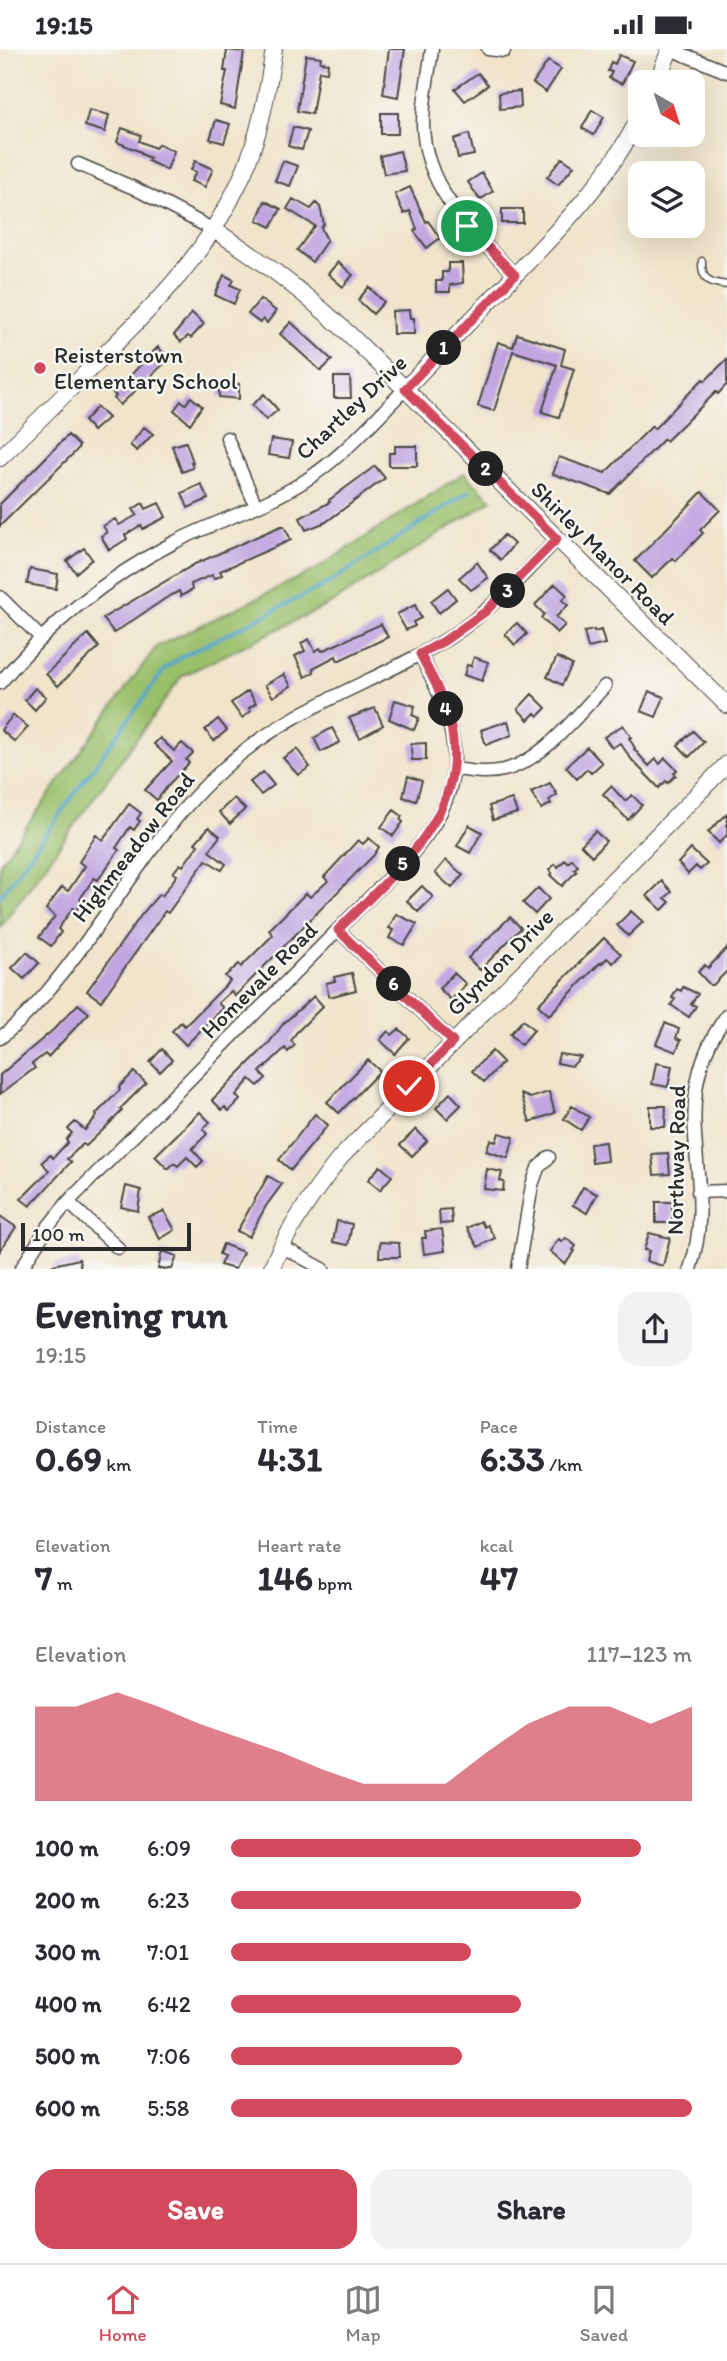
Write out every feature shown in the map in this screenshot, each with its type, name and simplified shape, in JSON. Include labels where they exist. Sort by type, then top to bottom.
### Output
[{"type":"street","points":[[0,458],[157,303],[214,230],[240,181],[257,135],[268,91],[274,49]]},
{"type":"street","points":[[432,49],[423,125],[432,169],[451,206],[515,275]]},
{"type":"street","points":[[488,49],[504,51]]},
{"type":"street","points":[[662,70],[670,49],[727,72]]},
{"type":"street","name":"Chartley Drive","points":[[0,683],[41,638],[77,605],[140,562],[174,543],[284,493],[323,467],[405,389],[559,231],[595,189],[628,141]]},
{"type":"street","name":"Shirley Manor Road","points":[[78,164],[134,188],[214,230],[309,297],[727,705]]},
{"type":"street","points":[[227,438],[256,506]]},
{"type":"street","name":"Highmeadow Road","points":[[0,1038],[28,1012],[66,969],[180,812],[222,769],[292,717],[420,654],[456,633],[485,612],[557,539]]},
{"type":"street","points":[[0,597],[41,638]]},
{"type":"street","name":"Homevale Road","points":[[21,1269],[47,1228],[68,1202],[420,846],[439,815],[454,769],[454,750],[447,712],[420,654]]},
{"type":"street","points":[[454,769],[503,771],[520,765],[547,745],[605,686]]},
{"type":"street","name":"Glyndon Drive","points":[[271,1269],[281,1246],[312,1196],[340,1158],[727,764]]},
{"type":"street","points":[[338,930],[453,1042]]},
{"type":"street","name":"Northway Road","points":[[690,1269],[698,1238],[694,1095],[705,1054],[727,1014]]},
{"type":"street","points":[[518,1269],[531,1185],[538,1168],[549,1157]]},
{"type":"street","points":[[698,1192],[727,1191]]},
{"type":"street","points":[[68,1202],[118,1248]]},
{"type":"street","points":[[281,1246],[323,1269]]},
{"type":"lane","points":[[702,261],[702,272],[706,280],[727,285]]},
{"type":"green space","points":[[464,473],[492,500],[332,603],[182,676],[0,928],[0,863],[156,647],[313,571]]},
{"type":"building","points":[[389,49],[405,49],[398,97],[383,94]]},
{"type":"building","points":[[227,50],[244,52],[235,109],[220,105],[227,71],[224,71]]},
{"type":"building","points":[[306,55],[321,57],[320,62],[328,63],[327,72],[319,71],[312,114],[297,111]]},
{"type":"building","points":[[619,55],[633,61],[622,84],[609,78],[612,72],[608,71],[611,62],[615,64]]},
{"type":"building","points":[[548,61],[561,69],[546,92],[533,83]]},
{"type":"building","points":[[478,73],[488,85],[465,101],[455,89]]},
{"type":"building","points":[[520,91],[521,107],[500,109],[499,93]]},
{"type":"building","points":[[89,110],[109,115],[105,132],[85,126]]},
{"type":"building","points":[[592,110],[604,117],[594,135],[582,128]]},
{"type":"building","points":[[381,113],[398,113],[398,134],[381,134]]},
{"type":"building","points":[[216,120],[230,124],[224,143],[210,139]]},
{"type":"building","points":[[293,127],[308,131],[302,150],[288,146]]},
{"type":"building","points":[[122,128],[141,135],[139,141],[155,148],[159,144],[174,151],[167,170],[148,161],[150,158],[141,152],[117,142]]},
{"type":"building","points":[[469,134],[474,155],[458,158],[454,139]]},
{"type":"building","points":[[400,151],[405,171],[384,174],[380,156]]},
{"type":"building","points":[[562,158],[574,166],[558,185],[547,177]]},
{"type":"building","points":[[195,161],[213,169],[205,187],[191,181],[196,172],[191,170]]},
{"type":"building","points":[[283,161],[298,166],[290,186],[275,181]]},
{"type":"building","points":[[482,173],[493,191],[480,200],[468,182]]},
{"type":"building","points":[[410,187],[426,222],[428,221],[440,238],[427,248],[414,231],[417,229],[410,211],[404,214],[395,194]]},
{"type":"building","points":[[293,199],[311,209],[316,203],[320,207],[324,224],[321,228],[327,240],[312,262],[297,250],[315,226],[287,209]]},
{"type":"building","points":[[265,201],[281,209],[271,227],[257,220]]},
{"type":"building","points":[[502,209],[523,209],[523,223],[502,223]]},
{"type":"building","points":[[338,262],[353,275],[343,287],[328,274]]},
{"type":"building","points":[[448,263],[462,263],[463,283],[450,285],[450,292],[436,292],[436,281],[442,281],[442,272],[448,272]]},
{"type":"building","points":[[224,275],[234,280],[231,285],[240,289],[234,304],[215,295]]},
{"type":"building","points":[[369,287],[384,302],[373,314],[358,300]]},
{"type":"building","points":[[260,299],[276,311],[267,323],[263,319],[260,323],[248,314]]},
{"type":"building","points":[[409,310],[410,318],[414,318],[414,334],[393,334],[392,311]]},
{"type":"building","points":[[192,313],[204,324],[191,338],[188,336],[181,342],[174,335]]},
{"type":"building","points":[[291,322],[332,360],[321,371],[280,334]]},
{"type":"building","points":[[517,334],[565,349],[561,365],[574,369],[559,417],[542,412],[557,365],[513,351],[494,411],[478,406],[498,342],[513,347]]},
{"type":"building","points":[[158,347],[169,359],[120,405],[113,393]]},
{"type":"building","points":[[727,359],[727,384],[666,441],[664,439],[610,494],[553,474],[559,457],[605,473],[652,426],[654,429],[703,379],[705,381]]},
{"type":"building","points":[[334,377],[350,377],[351,398],[334,398]]},
{"type":"building","points":[[219,383],[239,384],[239,399],[219,397]]},
{"type":"building","points":[[264,394],[278,410],[266,420],[252,405]]},
{"type":"building","points":[[191,397],[202,406],[190,424],[174,410],[181,401],[186,404]]},
{"type":"building","points":[[97,407],[108,418],[93,431],[84,421]]},
{"type":"building","points":[[144,427],[153,434],[137,451],[130,445]]},
{"type":"building","points":[[68,435],[79,446],[77,450],[0,526],[0,504]]},
{"type":"building","points":[[271,439],[292,442],[289,458],[268,455]]},
{"type":"building","points":[[186,442],[193,468],[182,472],[172,446]]},
{"type":"building","points":[[395,446],[417,446],[417,466],[389,466],[389,453],[395,453]]},
{"type":"building","points":[[375,466],[385,478],[326,522],[306,530],[300,518],[330,502],[329,500]]},
{"type":"building","points":[[201,484],[208,499],[188,508],[182,493]]},
{"type":"building","points":[[702,492],[720,510],[700,530],[703,533],[676,561],[673,558],[652,578],[635,561]]},
{"type":"building","points":[[143,503],[146,509],[159,503],[166,517],[143,529],[141,525],[125,535],[127,539],[109,550],[101,536],[107,532],[103,526],[115,519],[119,525],[137,515],[133,509]]},
{"type":"building","points":[[284,526],[291,540],[220,571],[222,575],[214,579],[212,575],[191,584],[192,590],[181,596],[179,591],[166,598],[114,633],[103,618],[195,564]]},
{"type":"building","points":[[504,535],[514,544],[501,560],[490,550]]},
{"type":"building","points":[[84,548],[92,559],[76,573],[67,561]]},
{"type":"building","points":[[477,562],[488,578],[471,590],[459,578]]},
{"type":"building","points":[[30,569],[58,574],[56,589],[27,584]]},
{"type":"building","points":[[555,584],[567,595],[562,600],[568,605],[556,617],[565,625],[557,633],[541,618],[544,614],[535,605]]},
{"type":"building","points":[[448,588],[456,599],[439,613],[431,601]]},
{"type":"building","points":[[415,605],[421,618],[413,622],[415,626],[406,630],[397,614]]},
{"type":"building","points":[[517,623],[527,634],[515,645],[505,634]]},
{"type":"building","points":[[381,624],[388,637],[338,661],[336,656],[313,668],[314,672],[305,677],[295,656],[305,651],[301,643],[309,639],[315,651],[320,648],[322,651]]},
{"type":"building","points":[[601,630],[605,644],[588,648],[584,632]]},
{"type":"building","points":[[88,634],[99,647],[58,686],[46,674]]},
{"type":"building","points":[[474,657],[488,662],[482,681],[464,675],[467,665],[471,666]]},
{"type":"building","points":[[557,657],[572,665],[562,685],[547,677]]},
{"type":"building","points":[[284,674],[291,686],[273,697],[265,685]]},
{"type":"building","points":[[35,688],[46,697],[35,710],[25,700]]},
{"type":"building","points":[[248,691],[256,703],[242,718],[231,703]]},
{"type":"building","points":[[649,691],[664,697],[656,717],[641,711]]},
{"type":"building","points":[[532,694],[546,708],[538,716],[535,713],[528,720],[518,709]]},
{"type":"building","points":[[395,700],[415,706],[412,715],[419,718],[414,730],[389,719]]},
{"type":"building","points":[[375,708],[383,725],[360,738],[349,718]]},
{"type":"building","points":[[13,715],[28,727],[15,742],[1,730]]},
{"type":"building","points":[[218,719],[227,730],[214,741],[205,730]]},
{"type":"building","points":[[508,721],[512,735],[486,745],[481,730]]},
{"type":"building","points":[[623,725],[631,737],[629,738],[634,749],[649,766],[656,759],[660,764],[665,758],[677,770],[668,783],[666,781],[659,788],[620,743],[612,748],[604,737]]},
{"type":"building","points":[[332,728],[340,742],[321,752],[314,738]]},
{"type":"building","points":[[693,731],[704,742],[689,757],[678,745]]},
{"type":"building","points":[[160,738],[174,751],[182,743],[193,753],[186,760],[189,763],[157,800],[145,790],[172,761],[154,744]]},
{"type":"building","points":[[426,743],[426,760],[412,760],[411,744]]},
{"type":"building","points":[[587,747],[602,763],[591,773],[587,769],[577,779],[566,767]]},
{"type":"building","points":[[297,749],[310,767],[298,775],[283,758]]},
{"type":"building","points":[[263,772],[274,785],[261,795],[250,782]]},
{"type":"building","points":[[408,776],[422,781],[416,801],[403,797]]},
{"type":"building","points":[[550,783],[557,795],[549,800],[551,804],[541,809],[531,792]]},
{"type":"building","points":[[611,786],[625,801],[632,795],[642,805],[628,820],[603,794]]},
{"type":"building","points":[[234,798],[245,809],[230,824],[219,812]]},
{"type":"building","points":[[512,799],[517,813],[493,820],[489,806]]},
{"type":"building","points":[[129,804],[141,813],[137,819],[140,821],[134,830],[130,827],[116,848],[119,850],[98,880],[94,878],[80,899],[82,901],[76,911],[73,908],[58,929],[61,932],[51,946],[39,937],[55,916],[46,909],[62,887],[68,891],[85,866],[79,862],[96,835],[103,840]]},
{"type":"building","points":[[394,810],[402,816],[400,819],[403,822],[393,836],[381,827]]},
{"type":"building","points":[[727,814],[727,835],[719,843],[708,832]]},
{"type":"building","points":[[469,825],[482,832],[470,853],[457,846]]},
{"type":"building","points":[[209,827],[220,836],[209,851],[226,864],[222,870],[206,860],[168,913],[165,911],[101,1001],[87,991],[142,914],[159,894],[162,896],[177,875],[173,873],[180,864],[183,866],[198,845],[195,843]]},
{"type":"building","points":[[595,831],[606,841],[592,856],[581,845]]},
{"type":"building","points":[[369,838],[379,847],[374,855],[235,996],[231,991],[218,1003],[223,1008],[186,1045],[172,1031],[181,1022],[185,1026],[230,981],[225,976],[239,964],[241,967],[273,935],[269,930],[306,893],[310,897],[328,881],[324,877],[358,840],[363,844]]},
{"type":"building","points":[[691,849],[707,864],[700,870],[696,866],[688,874],[678,863]]},
{"type":"building","points":[[572,859],[578,866],[574,869],[577,871],[562,886],[550,875],[552,873],[549,870],[555,864],[558,867],[565,860],[568,863]]},
{"type":"building","points":[[446,860],[463,875],[452,888],[435,873]]},
{"type":"building","points":[[662,881],[672,892],[665,898],[670,902],[662,910],[647,896]]},
{"type":"building","points":[[422,886],[433,897],[418,912],[407,901]]},
{"type":"building","points":[[538,888],[549,899],[535,914],[523,903]]},
{"type":"building","points":[[631,911],[643,922],[628,936],[617,925]]},
{"type":"building","points":[[396,914],[417,924],[404,945],[389,938],[393,930],[389,928]]},
{"type":"building","points":[[510,917],[521,928],[480,970],[468,958]]},
{"type":"building","points":[[604,938],[621,954],[613,963],[607,958],[600,963],[549,1015],[538,1005]]},
{"type":"building","points":[[727,948],[727,971],[710,985],[698,972],[705,965],[708,968]]},
{"type":"building","points":[[27,952],[39,963],[24,979],[12,968]]},
{"type":"building","points":[[352,973],[356,990],[329,997],[326,983],[335,981],[334,977]]},
{"type":"building","points":[[454,973],[466,984],[451,1000],[439,988]]},
{"type":"building","points":[[683,987],[698,994],[691,1004],[696,1006],[689,1017],[671,1005],[677,989],[681,991]]},
{"type":"building","points":[[314,996],[323,1006],[296,1033],[291,1041],[295,1045],[288,1052],[285,1048],[260,1072],[266,1078],[258,1086],[250,1079],[236,1095],[240,1100],[229,1111],[225,1107],[222,1110],[212,1100],[268,1044],[284,1023]]},
{"type":"building","points":[[78,1004],[89,1013],[48,1057],[45,1054],[32,1064],[35,1068],[0,1094],[0,1075],[53,1030]]},
{"type":"building","points":[[523,1020],[534,1030],[521,1045],[510,1034]]},
{"type":"building","points":[[665,1023],[679,1029],[676,1038],[681,1040],[676,1052],[656,1044]]},
{"type":"building","points":[[399,1029],[409,1038],[395,1054],[380,1040],[388,1031],[392,1035]]},
{"type":"building","points":[[162,1049],[172,1060],[160,1072],[150,1062]]},
{"type":"building","points":[[492,1051],[503,1062],[484,1082],[472,1071]]},
{"type":"building","points":[[559,1054],[581,1057],[572,1066],[557,1063]]},
{"type":"building","points":[[368,1060],[380,1071],[339,1113],[327,1102]]},
{"type":"building","points":[[656,1063],[672,1066],[668,1087],[652,1084]]},
{"type":"building","points":[[134,1072],[146,1083],[120,1109],[122,1111],[86,1146],[83,1144],[67,1159],[71,1162],[30,1206],[21,1199],[49,1171],[42,1162],[50,1155],[53,1158],[68,1142],[66,1140],[72,1133],[68,1129],[75,1122],[85,1130]]},
{"type":"building","points":[[549,1092],[555,1113],[530,1122],[521,1094],[530,1098]]},
{"type":"building","points":[[450,1093],[461,1105],[447,1119],[436,1108]]},
{"type":"building","points":[[572,1106],[589,1117],[581,1130],[564,1119]]},
{"type":"building","points":[[650,1106],[666,1106],[665,1127],[650,1127]]},
{"type":"building","points":[[200,1112],[210,1122],[203,1129],[207,1134],[192,1149],[203,1161],[197,1167],[187,1157],[178,1166],[174,1163],[168,1169],[155,1156]]},
{"type":"building","points":[[315,1114],[328,1125],[291,1170],[279,1160]]},
{"type":"building","points":[[416,1129],[427,1141],[412,1156],[400,1145]]},
{"type":"building","points":[[499,1133],[514,1137],[508,1158],[486,1151],[490,1140],[496,1142]]},
{"type":"building","points":[[605,1142],[607,1161],[592,1163],[590,1144]]},
{"type":"building","points":[[668,1153],[670,1174],[654,1175],[652,1154]]},
{"type":"building","points":[[380,1166],[392,1176],[380,1190],[368,1180]]},
{"type":"building","points":[[487,1169],[502,1172],[500,1181],[504,1182],[503,1191],[484,1189]]},
{"type":"building","points":[[268,1176],[282,1184],[249,1237],[237,1231]]},
{"type":"building","points":[[126,1186],[141,1190],[138,1211],[121,1207]]},
{"type":"building","points":[[583,1187],[597,1194],[587,1213],[573,1205]]},
{"type":"building","points":[[656,1202],[672,1202],[672,1223],[656,1223]]},
{"type":"building","points":[[451,1209],[452,1223],[440,1224],[439,1210]]},
{"type":"building","points":[[164,1211],[175,1230],[160,1239],[148,1217]]},
{"type":"building","points":[[0,1216],[16,1227],[0,1251]]},
{"type":"building","points":[[337,1221],[352,1224],[348,1245],[333,1242]]},
{"type":"building","points":[[481,1221],[495,1238],[478,1247],[467,1228]]},
{"type":"building","points":[[442,1229],[445,1251],[424,1254],[422,1238],[426,1238],[425,1231]]},
{"type":"building","points":[[649,1233],[670,1238],[663,1266],[646,1261],[649,1251],[644,1250]]},
{"type":"building","points":[[566,1238],[576,1246],[565,1264],[550,1251],[559,1239],[562,1242]]},
{"type":"building","points":[[380,1242],[399,1243],[400,1257],[379,1257]]},
{"type":"building","points":[[223,1244],[243,1252],[235,1269],[220,1265],[224,1256],[219,1254]]},
{"type":"building","points":[[162,1251],[177,1256],[172,1269],[158,1269]]},
{"type":"building","points":[[79,1259],[81,1269],[53,1269],[53,1265]]},
{"type":"waterway","points":[[0,897],[164,670],[181,657],[329,583],[470,491]]},
{"type":"place","name":"Reisterstown Elementary School","points":[[40,368]]},
{"type":"route","points":[[409,1086],[453,1042],[338,930],[420,846],[439,815],[447,795],[454,769],[452,731],[437,687],[420,654],[444,641],[485,612],[557,539],[405,389],[515,275],[467,226]]}]
